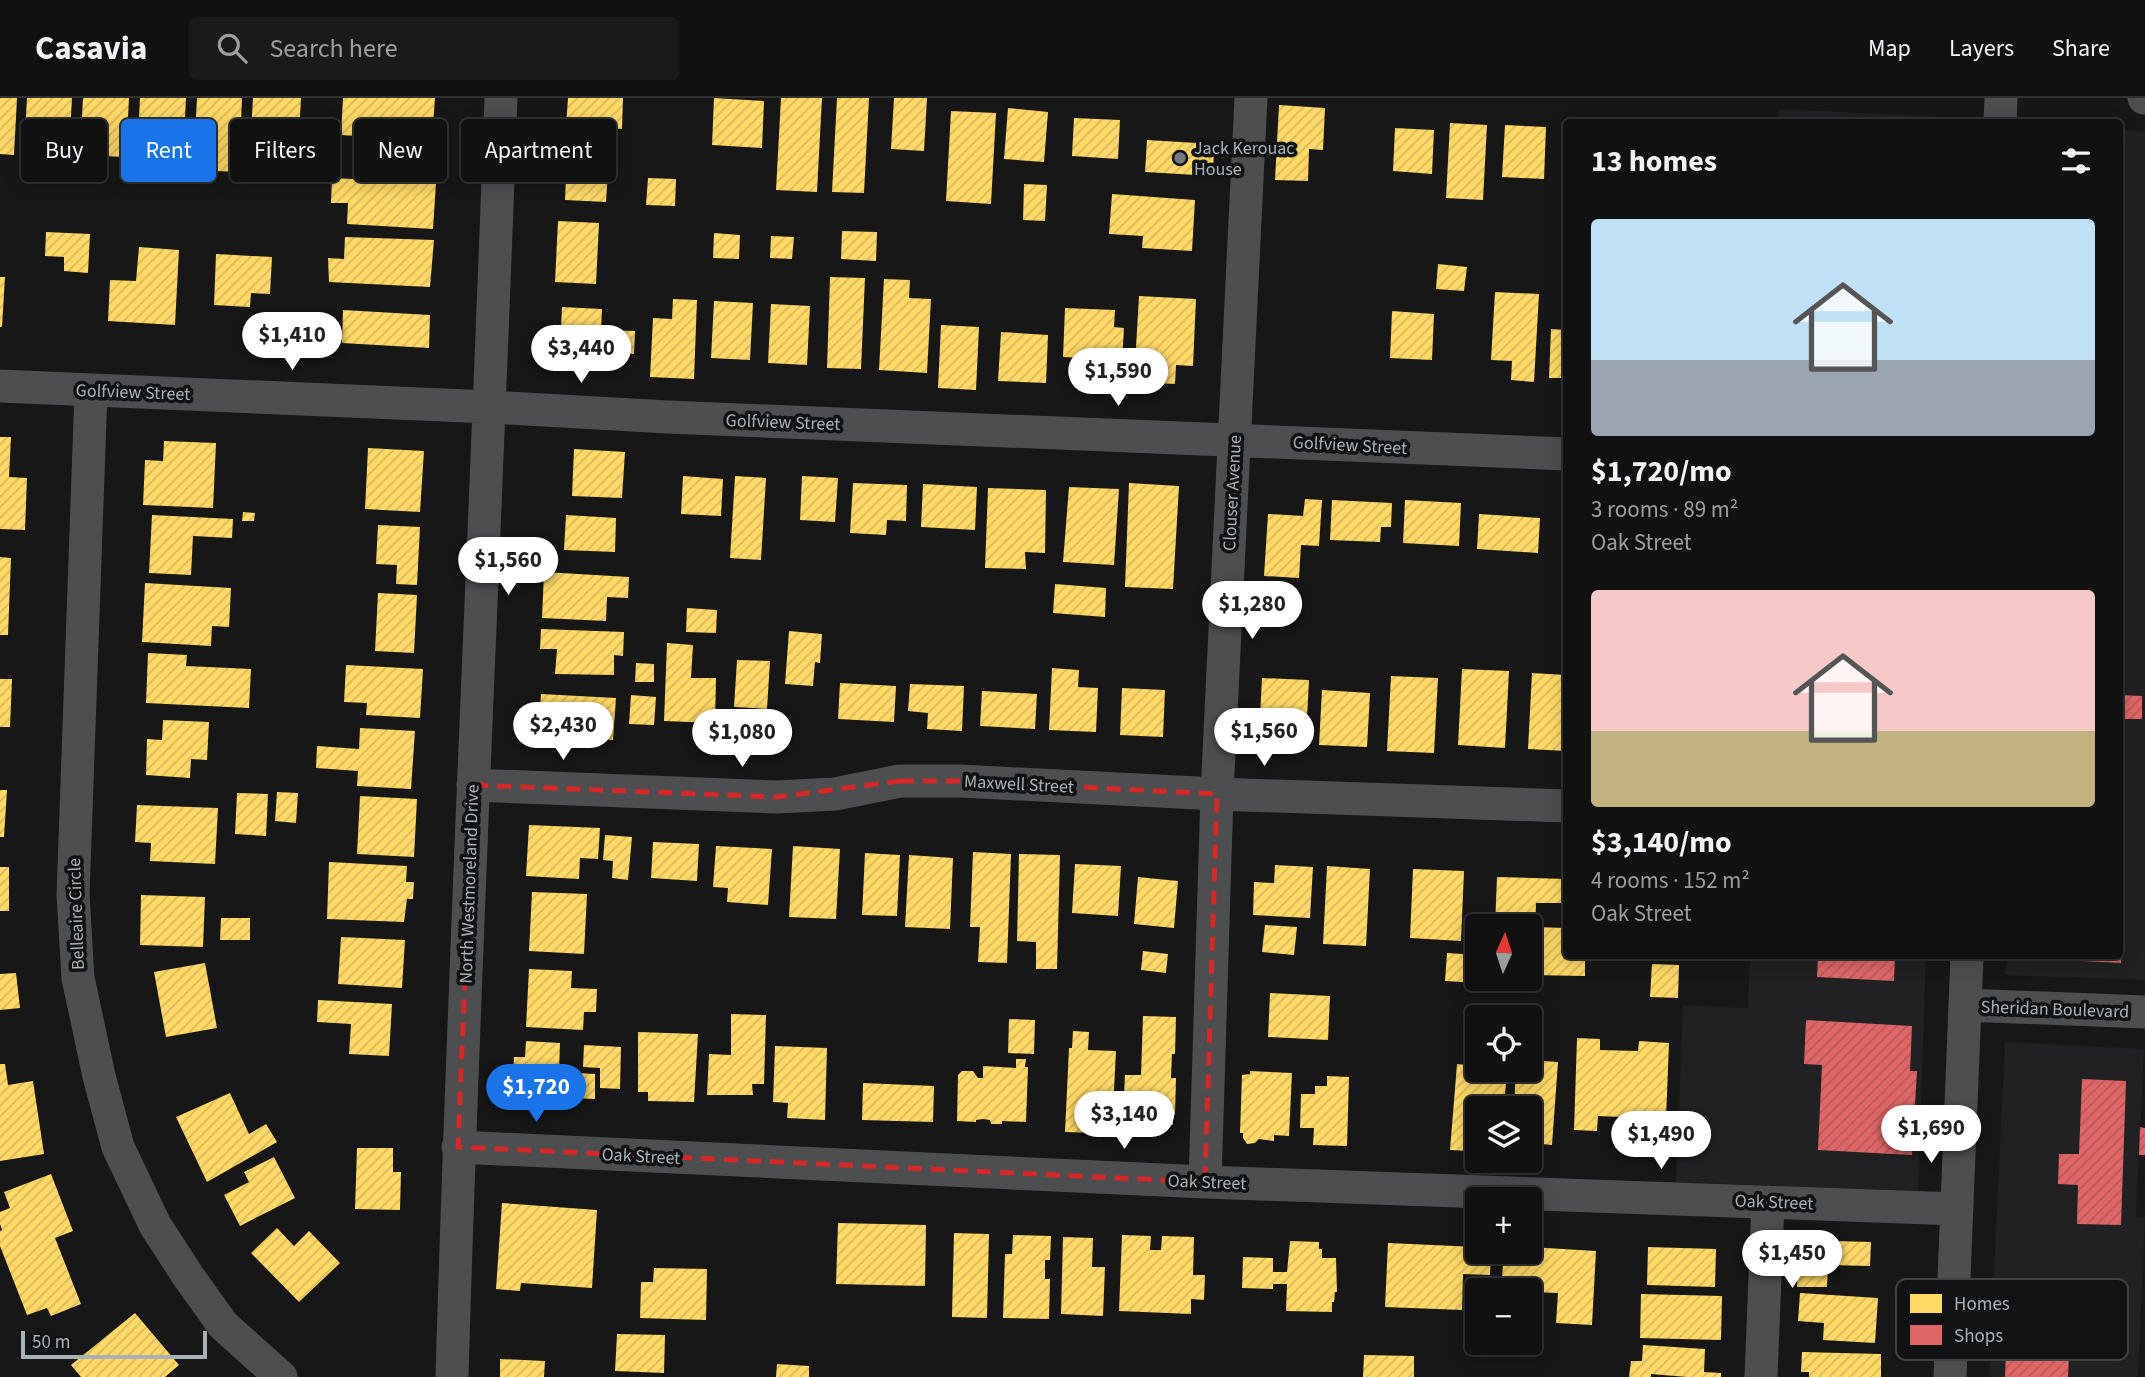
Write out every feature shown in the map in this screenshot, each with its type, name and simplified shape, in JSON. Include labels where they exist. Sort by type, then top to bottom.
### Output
[{"type":"street","name":"North Westmoreland Drive","points":[[452,1377],[458,1147],[501,98]]},
{"type":"street","name":"Clouser Avenue","points":[[1205,1182],[1217,794],[1251,98]]},
{"type":"street","points":[[2000,119],[2001,98]]},
{"type":"street","name":"Golfview Street","points":[[0,386],[1563,454]]},
{"type":"street","name":"Belleaire Circle","points":[[91,391],[73,895],[78,978],[99,1076],[118,1147],[155,1225],[223,1325],[281,1377]]},
{"type":"street","name":"Maxwell Street","points":[[473,785],[777,797],[835,794],[900,782],[960,781],[1217,794],[1563,806]]},
{"type":"street","points":[[1954,1279],[1967,959]]},
{"type":"street","name":"Sheridan Boulevard","points":[[1965,1005],[2145,1012]]},
{"type":"street","name":"Oak Street","points":[[458,1147],[1205,1182],[1957,1209]]},
{"type":"street","points":[[1761,1377],[1768,1202]]},
{"type":"highlighted area","points":[[900,781],[960,781],[1217,794],[1205,1182],[458,1147],[473,785],[777,797]]},
{"type":"shaded area","points":[[1779,109],[1963,118],[1963,119],[1779,119]]},
{"type":"shaded area","points":[[2123,130],[2145,132],[2145,980],[2006,975],[2006,959],[2123,959]]},
{"type":"shaded area","points":[[1750,959],[1926,959],[1918,1191],[1676,1182],[1683,1005],[1748,1008]]},
{"type":"shaded area","points":[[2005,1042],[2144,1049],[2136,1217],[2145,1218],[2138,1377],[1989,1377],[1990,1360],[2128,1360],[2128,1279],[1994,1279]]},
{"type":"building: Homes","points":[[0,98],[17,98],[14,155],[0,154]]},
{"type":"building: Homes","points":[[27,98],[72,98],[71,119],[26,119]]},
{"type":"building: Homes","points":[[83,98],[129,98],[128,119],[121,119],[121,157],[107,156],[107,119],[82,119]]},
{"type":"building: Homes","points":[[140,98],[186,98],[185,119],[139,119]]},
{"type":"building: Homes","points":[[197,98],[242,98],[241,119],[230,119],[230,172],[216,171],[216,119],[196,119]]},
{"type":"building: Homes","points":[[253,98],[301,98],[300,119],[252,119]]},
{"type":"building: Homes","points":[[343,98],[435,98],[434,119],[354,119],[354,136],[341,135]]},
{"type":"building: Homes","points":[[568,98],[623,98],[622,129],[616,129],[616,119],[566,119]]},
{"type":"building: Homes","points":[[714,98],[764,101],[762,148],[712,145]]},
{"type":"building: Homes","points":[[781,98],[822,98],[817,192],[776,190]]},
{"type":"building: Homes","points":[[837,98],[869,98],[864,193],[832,192]]},
{"type":"building: Homes","points":[[894,98],[927,98],[924,151],[891,149]]},
{"type":"building: Homes","points":[[1279,105],[1325,108],[1323,150],[1309,149],[1308,181],[1275,180]]},
{"type":"building: Homes","points":[[1008,108],[1048,112],[1044,162],[1004,159]]},
{"type":"building: Homes","points":[[951,111],[996,113],[991,204],[946,201]]},
{"type":"building: Homes","points":[[1074,118],[1120,120],[1118,159],[1072,156]]},
{"type":"building: Homes","points":[[1450,123],[1487,125],[1483,200],[1446,198]]},
{"type":"building: Homes","points":[[1505,125],[1546,127],[1544,179],[1502,177]]},
{"type":"building: Homes","points":[[1395,128],[1434,130],[1432,174],[1393,171]]},
{"type":"building: Homes","name":"Jack Kerouac House","points":[[1147,140],[1214,144],[1213,176],[1145,172]]},
{"type":"building: Homes","points":[[340,178],[354,179],[354,182],[436,183],[433,229],[347,224],[348,203],[331,203],[332,182],[340,182]]},
{"type":"building: Homes","points":[[648,178],[676,179],[675,206],[646,205]]},
{"type":"building: Homes","points":[[566,182],[607,182],[606,202],[565,200]]},
{"type":"building: Homes","points":[[1024,184],[1047,185],[1045,221],[1023,220]]},
{"type":"building: Homes","points":[[1112,194],[1195,200],[1192,251],[1142,248],[1143,236],[1109,234]]},
{"type":"building: Homes","points":[[558,221],[599,223],[596,284],[555,282]]},
{"type":"building: Homes","points":[[842,231],[877,232],[876,261],[841,259]]},
{"type":"building: Homes","points":[[46,232],[90,234],[88,273],[64,271],[64,257],[45,256]]},
{"type":"building: Homes","points":[[714,233],[740,235],[739,259],[713,258]]},
{"type":"building: Homes","points":[[771,236],[794,237],[792,259],[770,258]]},
{"type":"building: Homes","points":[[345,237],[434,240],[430,287],[329,282],[328,258],[344,259]]},
{"type":"building: Homes","points":[[139,247],[179,250],[175,325],[108,321],[110,280],[136,281]]},
{"type":"building: Homes","points":[[216,254],[272,257],[270,294],[251,293],[250,307],[214,305]]},
{"type":"building: Homes","points":[[1438,264],[1467,267],[1464,291],[1436,289]]},
{"type":"building: Homes","points":[[0,277],[5,277],[2,327],[0,327]]},
{"type":"building: Homes","points":[[830,277],[865,278],[861,369],[827,368]]},
{"type":"building: Homes","points":[[884,279],[910,280],[909,298],[931,299],[927,373],[879,370]]},
{"type":"building: Homes","points":[[1495,292],[1539,294],[1534,382],[1511,380],[1512,361],[1491,360]]},
{"type":"building: Homes","points":[[1139,296],[1196,299],[1193,366],[1176,365],[1175,384],[1134,382]]},
{"type":"building: Homes","points":[[673,299],[697,300],[694,379],[650,377],[653,318],[672,319]]},
{"type":"building: Homes","points":[[714,301],[753,303],[750,360],[711,358]]},
{"type":"building: Homes","points":[[771,304],[810,306],[807,365],[768,363]]},
{"type":"building: Homes","points":[[562,307],[602,309],[601,330],[635,331],[634,354],[599,352],[598,371],[559,369]]},
{"type":"building: Homes","points":[[1065,308],[1115,310],[1114,327],[1124,328],[1121,378],[1084,376],[1085,358],[1063,357]]},
{"type":"building: Homes","points":[[343,310],[430,315],[429,348],[342,343]]},
{"type":"building: Homes","points":[[1392,311],[1434,314],[1432,360],[1390,358]]},
{"type":"building: Homes","points":[[941,325],[979,327],[976,390],[938,388]]},
{"type":"building: Homes","points":[[1551,329],[1563,330],[1563,378],[1549,378]]},
{"type":"building: Homes","points":[[1001,332],[1048,335],[1046,383],[998,381]]},
{"type":"building: Homes","points":[[0,437],[11,437],[9,477],[27,478],[25,530],[0,529]]},
{"type":"building: Homes","points":[[164,441],[216,443],[213,508],[143,505],[145,460],[163,461]]},
{"type":"building: Homes","points":[[368,448],[424,451],[420,512],[365,509]]},
{"type":"building: Homes","points":[[574,449],[625,452],[622,498],[572,496]]},
{"type":"building: Homes","points":[[683,476],[723,479],[721,516],[681,514]]},
{"type":"building: Homes","points":[[735,476],[766,478],[761,560],[730,558]]},
{"type":"building: Homes","points":[[802,476],[838,478],[835,522],[800,520]]},
{"type":"building: Homes","points":[[853,483],[907,485],[906,521],[887,520],[886,535],[850,533]]},
{"type":"building: Homes","points":[[1129,483],[1179,486],[1173,589],[1125,587]]},
{"type":"building: Homes","points":[[923,484],[977,487],[975,530],[921,527]]},
{"type":"building: Homes","points":[[1069,487],[1119,489],[1114,565],[1063,562]]},
{"type":"building: Homes","points":[[988,488],[1046,490],[1045,553],[1025,552],[1026,569],[985,568]]},
{"type":"building: Homes","points":[[1305,499],[1322,500],[1319,546],[1301,545],[1299,578],[1264,576],[1268,514],[1303,516]]},
{"type":"building: Homes","points":[[1332,500],[1392,503],[1391,527],[1381,527],[1380,542],[1330,540]]},
{"type":"building: Homes","points":[[1405,500],[1461,503],[1459,546],[1403,543]]},
{"type":"building: Homes","points":[[243,512],[255,513],[254,521],[242,521]]},
{"type":"building: Homes","points":[[1479,514],[1540,518],[1538,553],[1477,549]]},
{"type":"building: Homes","points":[[152,515],[233,519],[232,538],[193,536],[191,575],[149,573]]},
{"type":"building: Homes","points":[[566,515],[616,518],[615,552],[564,550]]},
{"type":"building: Homes","points":[[378,525],[420,527],[417,585],[396,584],[397,565],[376,564]]},
{"type":"building: Homes","points":[[0,557],[11,558],[8,635],[0,635]]},
{"type":"building: Homes","points":[[544,572],[629,577],[628,598],[607,597],[606,621],[542,618]]},
{"type":"building: Homes","points":[[145,583],[231,588],[229,627],[212,626],[211,646],[142,642]]},
{"type":"building: Homes","points":[[1055,584],[1106,588],[1105,617],[1053,613]]},
{"type":"building: Homes","points":[[378,593],[417,595],[414,653],[375,651]]},
{"type":"building: Homes","points":[[687,608],[717,610],[716,633],[686,632]]},
{"type":"building: Homes","points":[[541,629],[624,632],[623,656],[614,655],[614,675],[555,674],[557,649],[540,649]]},
{"type":"building: Homes","points":[[789,631],[822,634],[820,663],[815,662],[813,686],[785,684]]},
{"type":"building: Homes","points":[[667,643],[693,645],[691,678],[716,678],[715,723],[664,721]]},
{"type":"building: Homes","points":[[148,653],[187,655],[186,666],[251,669],[249,708],[146,703]]},
{"type":"building: Homes","points":[[737,660],[770,661],[767,709],[734,707]]},
{"type":"building: Homes","points":[[636,663],[654,664],[654,682],[635,682]]},
{"type":"building: Homes","points":[[346,665],[423,669],[420,718],[366,715],[367,703],[344,702]]},
{"type":"building: Homes","points":[[1052,668],[1079,670],[1078,687],[1098,688],[1096,732],[1049,730]]},
{"type":"building: Homes","points":[[1462,669],[1509,671],[1505,748],[1458,745]]},
{"type":"building: Homes","points":[[1532,673],[1563,675],[1563,751],[1528,749]]},
{"type":"building: Homes","points":[[1391,676],[1438,678],[1434,753],[1387,751]]},
{"type":"building: Homes","points":[[1262,678],[1309,680],[1306,738],[1259,736]]},
{"type":"building: Homes","points":[[0,679],[12,679],[10,727],[0,727]]},
{"type":"building: Homes","points":[[840,683],[896,686],[894,722],[838,719]]},
{"type":"building: Homes","points":[[910,684],[964,686],[962,731],[927,729],[928,713],[908,711]]},
{"type":"building: Homes","points":[[1122,688],[1165,690],[1163,737],[1120,735]]},
{"type":"building: Homes","points":[[1322,690],[1370,693],[1367,747],[1319,745]]},
{"type":"building: Homes","points":[[982,691],[1037,694],[1035,729],[980,726]]},
{"type":"building: Homes","points":[[541,694],[616,698],[613,740],[538,736]]},
{"type":"building: Homes","points":[[631,695],[656,697],[654,725],[629,724]]},
{"type":"building: Homes","points":[[163,720],[209,722],[207,760],[191,759],[190,778],[146,775],[147,739],[162,740]]},
{"type":"building: Homes","points":[[360,728],[415,731],[411,789],[357,786],[358,771],[316,768],[317,746],[359,749]]},
{"type":"building: Homes","points":[[0,790],[7,790],[4,837],[0,837]]},
{"type":"building: Homes","points":[[277,792],[298,793],[296,823],[275,821]]},
{"type":"building: Homes","points":[[237,793],[268,794],[266,836],[235,834]]},
{"type":"building: Homes","points":[[360,796],[417,799],[414,857],[357,854]]},
{"type":"building: Homes","points":[[137,805],[218,808],[215,864],[150,861],[151,843],[135,842]]},
{"type":"building: Homes","points":[[529,825],[600,828],[598,859],[580,858],[579,879],[526,876]]},
{"type":"building: Homes","points":[[605,835],[632,837],[628,880],[612,878],[613,861],[603,860]]},
{"type":"building: Homes","points":[[653,842],[699,844],[697,881],[651,878]]},
{"type":"building: Homes","points":[[716,846],[772,849],[768,905],[727,902],[728,888],[713,887]]},
{"type":"building: Homes","points":[[793,846],[840,849],[836,919],[789,917]]},
{"type":"building: Homes","points":[[973,852],[1011,854],[1007,963],[978,962],[980,927],[970,927]]},
{"type":"building: Homes","points":[[865,853],[900,855],[897,916],[862,915]]},
{"type":"building: Homes","points":[[1019,854],[1060,855],[1057,969],[1036,969],[1036,942],[1017,941]]},
{"type":"building: Homes","points":[[909,855],[953,858],[950,929],[905,927]]},
{"type":"building: Homes","points":[[329,862],[407,866],[406,882],[414,882],[413,899],[407,899],[404,922],[327,919]]},
{"type":"building: Homes","points":[[1075,864],[1121,866],[1118,916],[1072,913]]},
{"type":"building: Homes","points":[[1275,865],[1313,867],[1310,918],[1253,915],[1254,882],[1274,883]]},
{"type":"building: Homes","points":[[1327,866],[1370,869],[1366,946],[1323,944]]},
{"type":"building: Homes","points":[[0,867],[9,867],[9,911],[0,911]]},
{"type":"building: Homes","points":[[1413,869],[1464,871],[1461,941],[1410,938]]},
{"type":"building: Homes","points":[[1138,877],[1178,881],[1174,928],[1134,924]]},
{"type":"building: Homes","points":[[1497,877],[1563,879],[1563,903],[1536,903],[1536,914],[1495,914]]},
{"type":"building: Homes","points":[[532,892],[587,894],[584,954],[529,951]]},
{"type":"building: Homes","points":[[141,895],[205,897],[203,947],[140,945]]},
{"type":"building: Homes","points":[[221,918],[250,918],[250,940],[220,940]]},
{"type":"building: Homes","points":[[1265,925],[1297,927],[1294,955],[1262,952]]},
{"type":"building: Homes","points":[[1542,927],[1563,928],[1563,959],[1585,959],[1585,976],[1542,975]]},
{"type":"building: Homes","points":[[341,937],[405,940],[402,988],[338,984]]},
{"type":"building: Homes","points":[[1143,951],[1168,954],[1166,973],[1141,970]]},
{"type":"building: Homes","points":[[1447,953],[1465,954],[1465,982],[1445,981]]},
{"type":"building: Homes","points":[[205,963],[217,1028],[166,1037],[154,972]]},
{"type":"building: Homes","points":[[1652,964],[1679,965],[1678,998],[1650,997]]},
{"type":"building: Homes","points":[[529,969],[572,971],[571,988],[597,989],[596,1012],[584,1012],[583,1030],[526,1027]]},
{"type":"building: Homes","points":[[16,973],[20,1008],[0,1010],[0,974]]},
{"type":"building: Homes","points":[[1270,993],[1330,996],[1328,1040],[1268,1037]]},
{"type":"building: Homes","points":[[318,1000],[392,1004],[389,1056],[349,1054],[351,1024],[317,1022]]},
{"type":"building: Homes","points":[[731,1014],[766,1015],[764,1084],[752,1084],[753,1095],[707,1095],[709,1054],[731,1055]]},
{"type":"building: Homes","points":[[1143,1016],[1176,1017],[1171,1078],[1176,1078],[1173,1125],[1144,1124],[1141,1120],[1127,1120],[1127,1116],[1123,1116],[1125,1075],[1141,1075]]},
{"type":"building: Homes","points":[[1009,1019],[1035,1020],[1034,1054],[1008,1053]]},
{"type":"building: Homes","points":[[1073,1031],[1089,1032],[1088,1050],[1116,1051],[1112,1129],[1098,1128],[1098,1133],[1065,1132],[1069,1048],[1072,1048]]},
{"type":"building: Homes","points":[[638,1032],[698,1034],[694,1102],[648,1101],[648,1092],[638,1092]]},
{"type":"building: Homes","points":[[1577,1038],[1600,1039],[1600,1050],[1638,1051],[1639,1041],[1669,1043],[1666,1119],[1598,1116],[1597,1131],[1574,1130]]},
{"type":"building: Homes","points":[[526,1041],[560,1043],[559,1072],[595,1074],[595,1099],[523,1096],[524,1083],[513,1083],[514,1057],[525,1057]]},
{"type":"building: Homes","points":[[584,1045],[621,1047],[620,1089],[600,1088],[600,1068],[583,1067]]},
{"type":"building: Homes","points":[[775,1046],[827,1048],[825,1120],[787,1118],[788,1103],[773,1102]]},
{"type":"building: Homes","points":[[1016,1059],[1026,1059],[1025,1067],[1028,1067],[1026,1122],[1002,1121],[1002,1124],[991,1124],[990,1120],[983,1119],[976,1122],[957,1121],[958,1075],[962,1071],[973,1071],[978,1078],[983,1078],[983,1066],[1016,1068]]},
{"type":"building: Homes","points":[[1542,1061],[1558,1062],[1552,1145],[1542,1144],[1542,1096],[1515,1096],[1515,1082],[1542,1082]]},
{"type":"building: Homes","points":[[0,1064],[5,1064],[8,1085],[33,1081],[44,1154],[0,1161]]},
{"type":"building: Homes","points":[[1457,1064],[1465,1065],[1465,1082],[1506,1082],[1505,1096],[1465,1096],[1465,1151],[1450,1150]]},
{"type":"building: Homes","points":[[1250,1071],[1292,1073],[1289,1136],[1274,1135],[1274,1141],[1259,1139],[1255,1143],[1247,1144],[1243,1133],[1240,1133],[1242,1075],[1250,1074]]},
{"type":"building: Homes","points":[[1327,1076],[1349,1077],[1347,1146],[1313,1145],[1314,1128],[1300,1128],[1301,1094],[1315,1094],[1315,1086],[1327,1086]]},
{"type":"building: Homes","points":[[863,1083],[934,1086],[933,1122],[862,1120]]},
{"type":"building: Homes","points":[[230,1093],[249,1134],[266,1124],[277,1142],[207,1182],[176,1117]]},
{"type":"building: Homes","points":[[357,1148],[393,1148],[393,1172],[401,1172],[400,1210],[355,1209]]},
{"type":"building: Homes","points":[[274,1157],[295,1198],[240,1226],[224,1195],[249,1182],[244,1172]]},
{"type":"building: Homes","points":[[51,1174],[73,1231],[55,1238],[81,1304],[51,1316],[47,1308],[27,1315],[0,1246],[0,1212],[10,1208],[4,1192]]},
{"type":"building: Homes","points":[[502,1203],[597,1210],[592,1288],[521,1283],[520,1291],[496,1289]]},
{"type":"building: Homes","points":[[838,1223],[926,1225],[925,1286],[836,1284]]},
{"type":"building: Homes","points":[[277,1228],[294,1246],[309,1231],[340,1263],[299,1302],[251,1253]]},
{"type":"building: Homes","points":[[954,1233],[989,1234],[987,1318],[952,1317]]},
{"type":"building: Homes","points":[[1013,1235],[1051,1236],[1050,1260],[1045,1260],[1045,1279],[1050,1279],[1049,1319],[1003,1318],[1005,1254],[1012,1254]]},
{"type":"building: Homes","points":[[1122,1235],[1151,1236],[1150,1250],[1161,1250],[1162,1236],[1194,1237],[1193,1275],[1205,1275],[1204,1300],[1191,1299],[1191,1314],[1119,1311]]},
{"type":"building: Homes","points":[[1063,1237],[1093,1238],[1092,1267],[1105,1267],[1103,1316],[1061,1314]]},
{"type":"building: Homes","points":[[1798,1240],[1871,1242],[1870,1266],[1828,1265],[1827,1287],[1797,1287]]},
{"type":"building: Homes","points":[[1290,1241],[1319,1242],[1322,1258],[1336,1258],[1337,1292],[1332,1302],[1332,1312],[1286,1311],[1287,1284],[1273,1284],[1273,1289],[1242,1288],[1243,1257],[1273,1258],[1273,1272],[1287,1272]]},
{"type":"building: Homes","points":[[1388,1243],[1465,1246],[1465,1264],[1490,1264],[1490,1275],[1463,1274],[1462,1310],[1385,1307]]},
{"type":"building: Homes","points":[[1648,1247],[1716,1249],[1715,1287],[1647,1285]]},
{"type":"building: Homes","points":[[1542,1248],[1596,1251],[1592,1325],[1556,1323],[1558,1293],[1542,1292],[1542,1278],[1502,1278],[1503,1264],[1542,1264]]},
{"type":"building: Homes","points":[[654,1268],[707,1269],[706,1320],[640,1318],[641,1282],[653,1282]]},
{"type":"building: Homes","points":[[1800,1293],[1878,1298],[1875,1343],[1823,1340],[1824,1323],[1798,1321]]},
{"type":"building: Homes","points":[[1641,1294],[1722,1296],[1721,1340],[1640,1338]]},
{"type":"building: Homes","points":[[135,1313],[179,1365],[165,1377],[81,1377],[71,1365]]},
{"type":"building: Homes","points":[[617,1334],[665,1335],[664,1373],[615,1371]]},
{"type":"building: Homes","points":[[1643,1345],[1705,1349],[1704,1372],[1721,1373],[1721,1377],[1651,1374],[1651,1377],[1629,1377],[1631,1361],[1642,1361]]},
{"type":"building: Homes","points":[[1802,1352],[1881,1354],[1881,1377],[1809,1377],[1809,1372],[1801,1372]]},
{"type":"building: Homes","points":[[1364,1355],[1414,1356],[1414,1377],[1363,1377]]},
{"type":"building: Homes","points":[[500,1359],[545,1361],[544,1377],[500,1377]]},
{"type":"building: Homes","points":[[777,1364],[809,1366],[809,1377],[776,1377]]},
{"type":"building: Shops","points":[[2123,695],[2142,696],[2142,719],[2123,719]]},
{"type":"building: Shops","points":[[1818,959],[1895,959],[1894,981],[1817,977]]},
{"type":"building: Shops","points":[[2062,959],[2121,959],[2121,963]]},
{"type":"building: Shops","points":[[1806,1020],[1912,1026],[1910,1071],[1917,1071],[1912,1155],[1818,1150],[1822,1065],[1804,1064]]},
{"type":"building: Shops","points":[[2082,1079],[2126,1081],[2121,1225],[2077,1224],[2078,1185],[2058,1184],[2059,1154],[2079,1154]]},
{"type":"building: Shops","points":[[2140,1127],[2145,1128],[2145,1155],[2139,1155]]},
{"type":"building: Shops","points":[[2006,1360],[2069,1360],[2068,1377],[2005,1377]]},
{"type":"place","name":"Jack Kerouac House","points":[[1180,158]]}]
